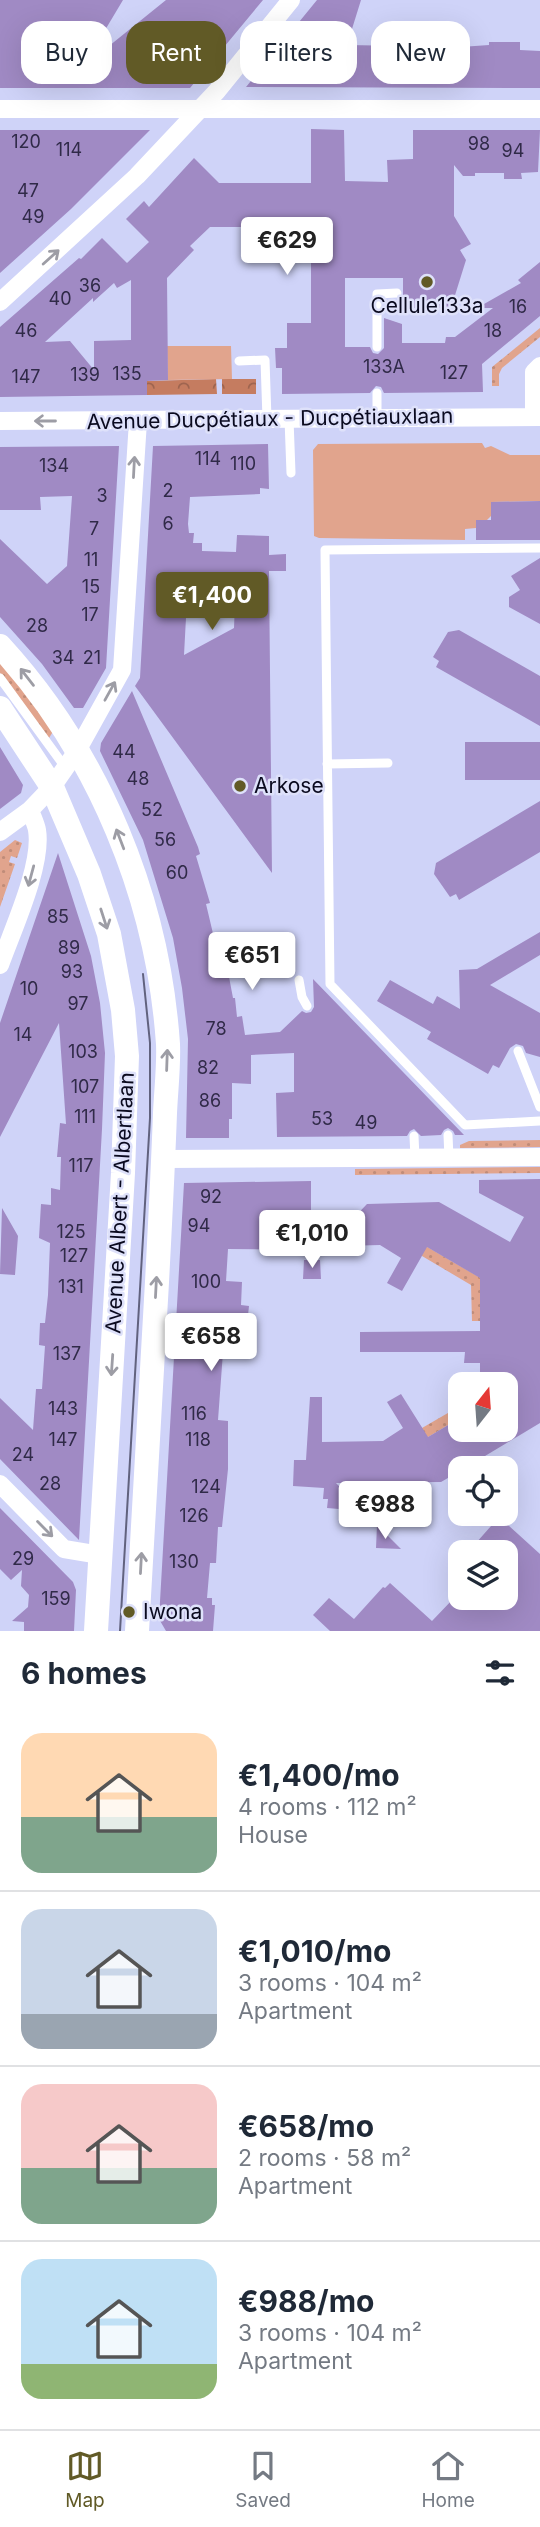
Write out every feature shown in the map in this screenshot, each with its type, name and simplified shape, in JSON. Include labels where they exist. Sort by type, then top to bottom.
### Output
[{"type":"main road","name":"Avenue Albert - Albertlaan","points":[[0,646],[23,671],[62,726],[65,769],[89,874],[108,934],[123,1010],[127,1056],[122,1186],[96,1631]]},
{"type":"main road","name":"Avenue Albert - Albertlaan","points":[[0,708],[65,769],[117,830],[151,929],[161,987],[168,1046],[164,1159],[137,1631]]},
{"type":"street","points":[[0,302],[99,213],[217,91],[291,0]]},
{"type":"street","points":[[0,108],[540,109]]},
{"type":"street","points":[[537,417],[534,372],[540,366]]},
{"type":"street","name":"Avenue Ducpétiaux - Ducpétiauxlaan","points":[[0,421],[537,417]]},
{"type":"street","points":[[0,832],[30,810],[65,769],[122,670],[138,421]]},
{"type":"street","points":[[0,965],[31,879],[36,855],[37,831],[30,810]]},
{"type":"street","points":[[164,1159],[540,1157]]},
{"type":"street","points":[[0,1484],[64,1549],[100,1555]]},
{"type":"lane","points":[[377,347],[377,294],[397,293]]},
{"type":"lane","points":[[239,361],[265,360],[267,419]]},
{"type":"lane","points":[[377,393],[377,419]]},
{"type":"lane","points":[[289,419],[291,473]]},
{"type":"lane","points":[[540,548],[325,550],[330,984],[465,1125],[540,1121]]},
{"type":"lane","points":[[0,678],[65,769]]},
{"type":"lane","points":[[327,764],[388,763]]},
{"type":"lane","points":[[299,979],[302,997],[307,1006]]},
{"type":"lane","points":[[518,1051],[540,1107]]},
{"type":"lane","points":[[448,1135],[449,1158]]},
{"type":"lane","points":[[414,1136],[415,1159]]},
{"type":"shaded area","points":[[540,328],[540,337],[502,368],[499,386],[492,386],[492,367]]},
{"type":"shaded area","points":[[167,346],[231,346],[232,379],[168,380]]},
{"type":"shaded area","points":[[482,443],[485,448],[491,446],[510,455],[540,455],[540,501],[491,502],[491,516],[487,520],[476,520],[476,528],[465,529],[465,540],[314,536],[313,450],[318,444]]},
{"type":"shaded area","points":[[0,659],[54,730],[49,738],[0,673]]},
{"type":"shaded area","points":[[15,840],[22,843],[17,858],[11,856],[9,862],[15,864],[0,907],[0,852]]},
{"type":"shaded area","points":[[540,1140],[540,1147],[460,1148],[460,1145],[469,1141]]},
{"type":"shaded area","points":[[540,1167],[540,1173],[355,1175],[355,1169]]},
{"type":"shaded area","points":[[417,1241],[503,1291],[480,1321],[472,1321],[471,1285],[422,1256]]},
{"type":"shaded area","points":[[448,1413],[448,1425],[418,1443],[422,1428]]},
{"type":"green space","points":[[216,379],[217,394],[147,395],[147,381]]},
{"type":"green space","points":[[222,379],[256,379],[256,394],[222,394]]},
{"type":"building","points":[[0,0],[123,0],[110,21],[21,21],[21,84],[112,84],[112,44],[126,32],[126,84],[193,84],[190,88],[0,88]]},
{"type":"building","points":[[166,0],[263,0],[246,21],[240,21],[240,28],[226,45],[226,21],[140,21]]},
{"type":"building","points":[[317,0],[361,0],[354,21],[300,21]]},
{"type":"building","points":[[489,42],[520,42],[520,50],[540,51],[540,88],[246,87],[248,84],[357,84],[357,45],[371,45],[371,84],[470,84],[470,46],[489,45]]},
{"type":"building","points":[[311,129],[344,130],[345,181],[388,182],[387,160],[413,159],[413,130],[540,130],[538,172],[521,173],[522,179],[504,179],[504,173],[475,173],[475,176],[463,176],[454,165],[454,216],[471,244],[460,250],[466,260],[451,308],[403,308],[403,278],[345,278],[345,347],[370,347],[373,353],[378,354],[384,348],[384,318],[402,324],[402,343],[445,343],[446,337],[455,337],[493,308],[477,308],[521,283],[518,280],[540,262],[540,316],[482,364],[483,392],[384,393],[381,387],[376,386],[370,393],[282,394],[282,368],[276,368],[275,348],[287,348],[287,323],[311,323],[311,227],[210,227],[190,246],[194,250],[167,278],[168,380],[147,381],[147,395],[0,397],[0,327],[102,238],[127,263],[149,242],[126,219],[144,201],[149,207],[194,158],[219,183],[311,183]],"holes":[[[131,280],[131,340],[94,341],[94,370],[70,341],[45,342],[93,298],[93,302],[114,283],[117,288]]]},
{"type":"building","points":[[0,130],[150,130],[71,209],[0,273]]},
{"type":"building","points":[[268,444],[269,489],[260,488],[260,494],[190,497],[188,524],[189,533],[194,533],[193,543],[202,543],[202,551],[236,552],[237,535],[269,536],[269,555],[286,554],[286,571],[269,571],[272,873],[135,686],[140,678],[153,446]],"holes":[[[187,599],[235,602],[234,628],[184,655]]]},
{"type":"building","points":[[119,446],[106,668],[83,708],[74,708],[42,664],[0,617],[0,539],[47,584],[67,566],[72,496],[40,497],[41,510],[0,510],[0,447]]},
{"type":"building","points":[[540,501],[540,540],[476,540],[476,520],[491,520],[491,502]]},
{"type":"building","points":[[540,558],[540,624],[509,607],[509,597],[520,590],[511,576]]},
{"type":"building","points":[[459,630],[540,676],[540,726],[436,667],[439,661],[433,657],[448,632]]},
{"type":"building","points":[[132,691],[198,847],[200,854],[196,856],[210,903],[206,904],[220,963],[226,961],[237,1017],[242,1016],[245,1035],[280,1032],[302,1011],[311,1012],[314,1007],[313,979],[464,1135],[455,1135],[448,1128],[441,1135],[421,1136],[414,1129],[407,1136],[277,1137],[276,1093],[294,1092],[294,1053],[251,1055],[251,1084],[232,1083],[229,1138],[186,1138],[188,1039],[173,938],[143,840],[100,751],[101,743]]},
{"type":"building","points":[[465,742],[540,742],[540,780],[465,780]]},
{"type":"building","points":[[0,747],[23,785],[21,793],[0,809]]},
{"type":"building","points":[[540,801],[540,852],[459,900],[456,894],[450,897],[434,874],[436,863]]},
{"type":"building","points":[[58,853],[91,956],[100,1003],[105,1053],[79,1540],[0,1459],[0,1398],[33,1430],[36,1389],[42,1389],[45,1346],[39,1345],[40,1323],[45,1323],[50,1243],[39,1238],[41,1204],[51,1205],[51,1188],[60,1190],[61,1157],[57,1157],[60,1123],[66,1124],[59,1023],[0,1137],[0,1023]]},
{"type":"building","points":[[540,932],[540,955],[490,985],[540,1013],[540,1057],[526,1053],[523,1046],[516,1044],[510,1048],[499,1068],[493,1065],[488,1074],[427,1039],[431,1032],[377,1001],[390,980],[433,1004],[437,996],[460,1009],[459,970],[477,969]]},
{"type":"building","points":[[540,1179],[540,1423],[518,1436],[518,1372],[480,1372],[480,1363],[464,1363],[465,1352],[360,1352],[360,1332],[480,1331],[480,1278],[427,1247],[402,1291],[387,1283],[401,1258],[380,1245],[344,1246],[344,1228],[367,1204],[439,1202],[510,1242],[524,1217],[479,1193],[479,1180]]},
{"type":"building","points":[[311,1181],[311,1218],[304,1218],[304,1250],[228,1249],[226,1281],[242,1282],[241,1305],[249,1306],[245,1343],[232,1342],[232,1352],[223,1352],[218,1420],[228,1421],[228,1469],[222,1527],[218,1527],[216,1563],[210,1563],[207,1598],[212,1598],[212,1605],[215,1605],[213,1631],[166,1631],[159,1619],[184,1183]]},
{"type":"building","points":[[2,1208],[18,1236],[15,1275],[0,1274]]},
{"type":"building","points":[[304,1260],[320,1260],[321,1279],[303,1279]]},
{"type":"building","points":[[401,1394],[428,1437],[448,1425],[448,1442],[508,1442],[485,1456],[448,1456],[448,1478],[441,1482],[336,1483],[363,1511],[327,1508],[328,1499],[323,1499],[324,1488],[293,1486],[294,1460],[306,1460],[310,1397],[322,1397],[322,1442],[383,1441],[403,1428],[387,1402]]},
{"type":"building","points":[[0,1508],[73,1582],[76,1590],[74,1631],[24,1631],[24,1622],[12,1621],[28,1607],[29,1595],[21,1586],[22,1570],[11,1580],[0,1569]]},
{"type":"building","points":[[377,1525],[401,1549],[376,1548]]},
{"type":"building","points":[[491,1526],[509,1526],[540,1554],[540,1631],[330,1631],[313,1615],[329,1598],[354,1619],[383,1587],[390,1583],[432,1621],[448,1604],[448,1610],[518,1610],[518,1540],[479,1540]]},
{"type":"tram line","points":[[120,1631],[150,1118],[150,1043],[143,974]]},
{"type":"place","name":"Cellule133a","points":[[427,282]]},
{"type":"place","name":"Arkose","points":[[240,786]]},
{"type":"place","name":"Iwona","points":[[129,1612]]}]
